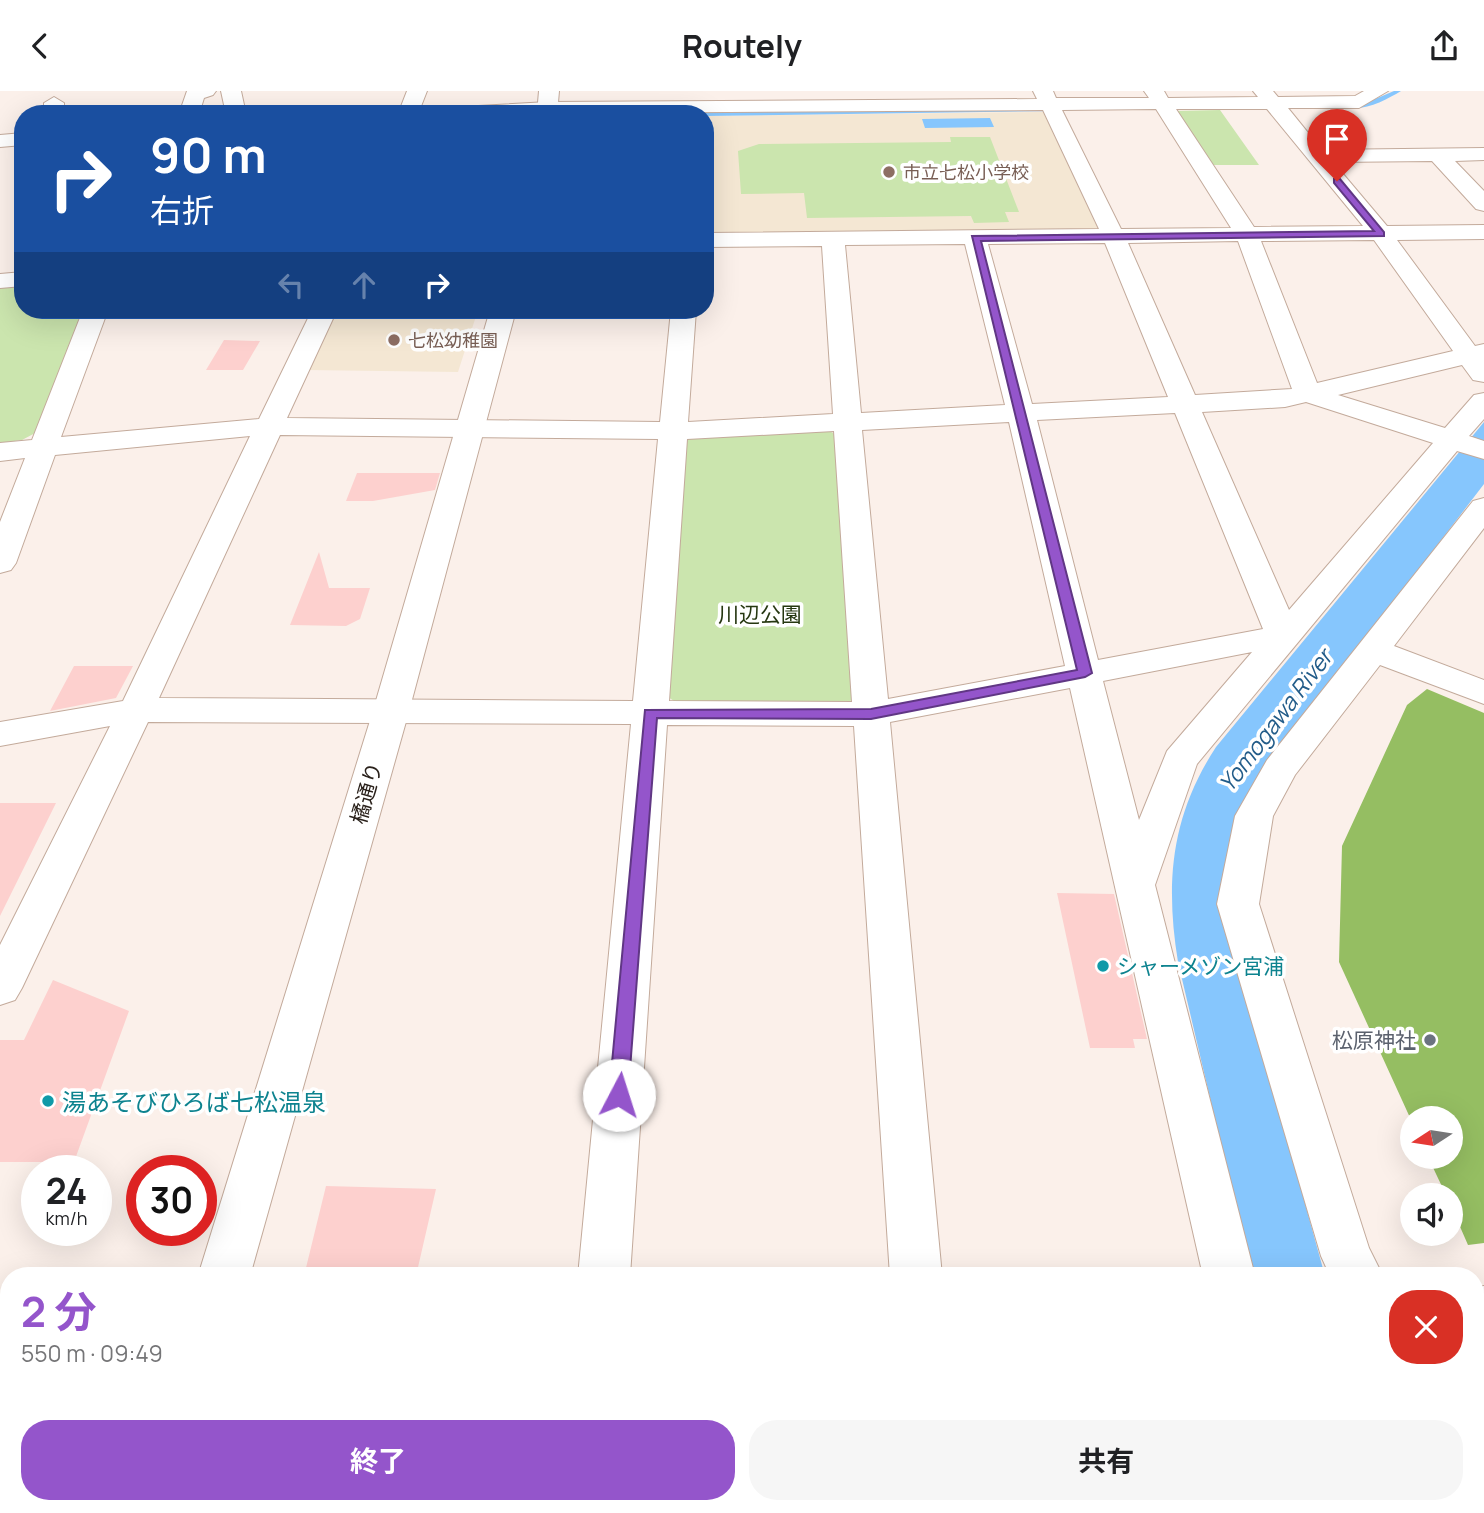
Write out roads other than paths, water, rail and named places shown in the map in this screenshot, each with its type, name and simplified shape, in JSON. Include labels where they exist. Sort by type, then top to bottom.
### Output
[{"type":"street","points":[[192,105],[195,94],[206,91]]},
{"type":"street","points":[[548,104],[809,99],[1268,97],[1359,102],[1376,91]]},
{"type":"street","points":[[0,452],[271,426],[673,431],[1188,405],[1285,399],[1480,362],[1381,234],[1268,97]]},
{"type":"street","points":[[1047,98],[1114,237],[1188,405],[1283,636]]},
{"type":"street","points":[[1158,98],[1247,235],[1308,394]]},
{"type":"street","points":[[1437,154],[1484,204]]},
{"type":"street","points":[[1316,156],[1484,154]]},
{"type":"street","points":[[714,240],[1484,232]]},
{"type":"street","points":[[975,238],[1085,673],[1227,1267]]},
{"type":"street","points":[[833,239],[915,1267]]},
{"type":"street","points":[[0,563],[46,447],[92,319]]},
{"type":"street","points":[[0,988],[136,710],[320,319]]},
{"type":"street","name":"橘通り","points":[[227,1267],[391,711],[500,319]]},
{"type":"street","points":[[605,1267],[683,319]]},
{"type":"street","points":[[1308,394],[1465,444]]},
{"type":"street","points":[[1135,884],[1180,760],[1283,636],[1465,444],[1484,401]]},
{"type":"street","points":[[1352,1267],[1346,1256],[1238,904],[1254,816],[1280,769],[1484,507]]},
{"type":"street","points":[[0,734],[136,710],[871,714],[1283,636]]},
{"type":"street","points":[[1374,650],[1484,694]]},
{"type":"water","points":[[990,118],[994,127],[925,128],[922,119]]},
{"type":"water","name":"Yomogawa River","points":[[1484,422],[1484,484],[1260,777],[1231,934],[1323,1267],[1250,1267],[1178,962],[1172,904],[1175,850],[1189,798],[1216,747]]},
{"type":"waterway","points":[[1349,107],[1362,107],[1398,91]]},
{"type":"waterway","points":[[714,114],[1056,110]]},
{"type":"place","name":"市立七松小学校","points":[[889,172]]},
{"type":"place","name":"七松幼稚園","points":[[394,340]]},
{"type":"place","name":"シャーメゾン宮浦","points":[[1103,966]]},
{"type":"place","name":"松原神社","points":[[1430,1040]]},
{"type":"place","name":"湯あそびひろば七松温泉","points":[[48,1101]]},
{"type":"park label","name":"川辺公園","points":[[760,614]]}]
